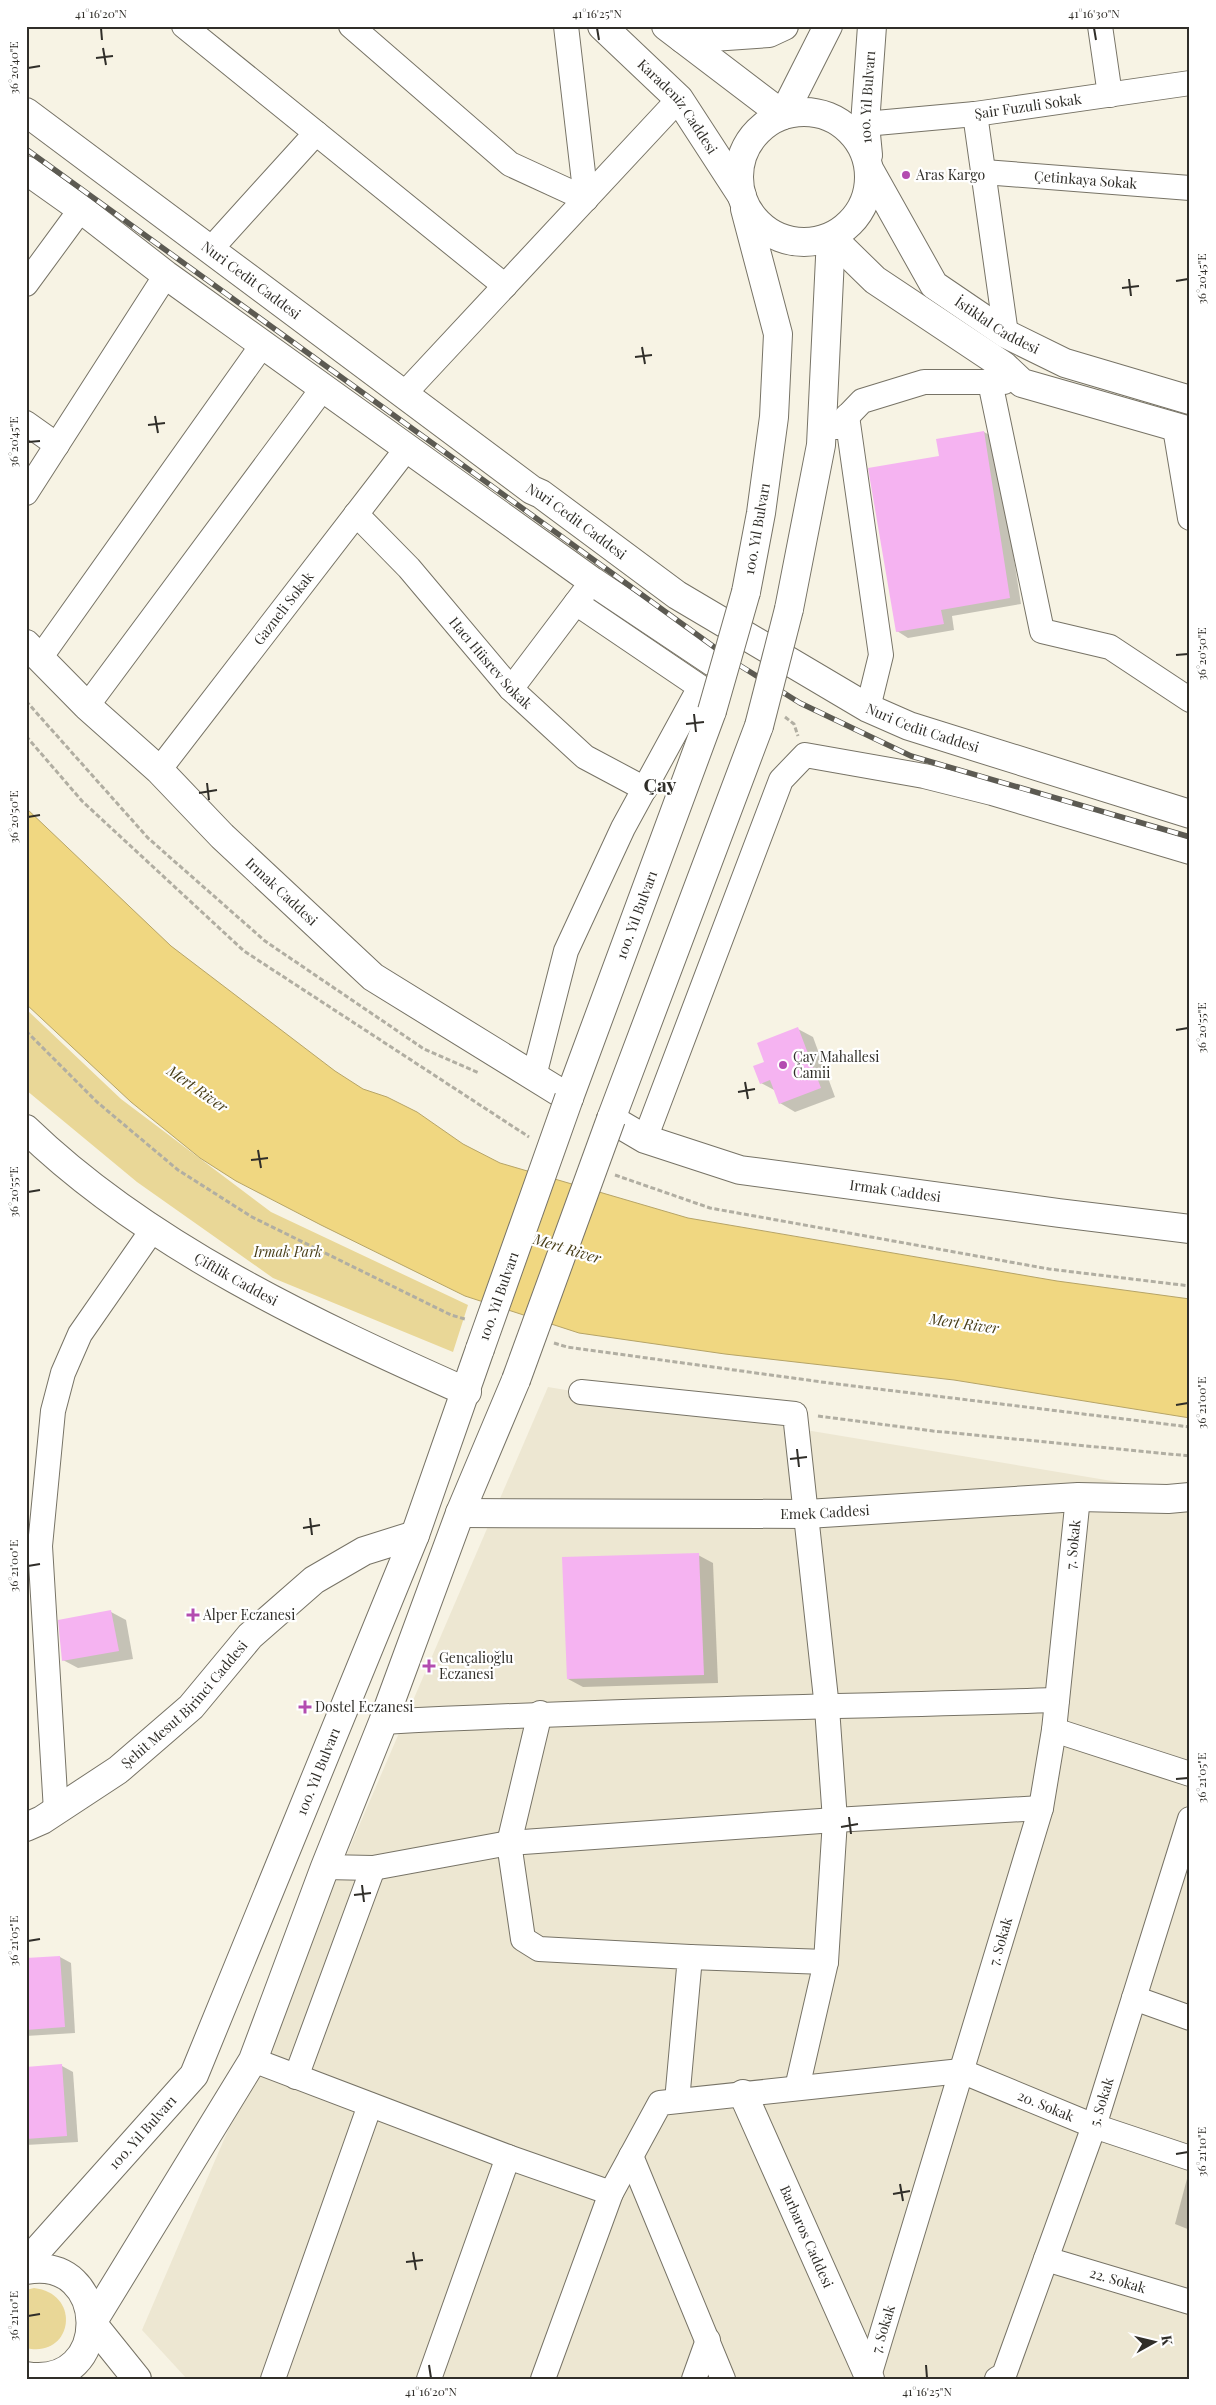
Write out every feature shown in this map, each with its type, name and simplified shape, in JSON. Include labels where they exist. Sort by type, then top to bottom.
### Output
[{"type":"main road","name":"Karadeniz Caddesi","points":[[602,26],[679,99],[742,196]]},
{"type":"main road","points":[[675,33],[769,33],[784,26]]},
{"type":"main road","points":[[783,114],[828,26]]},
{"type":"main road","name":"100. Yıl Bulvarı","points":[[869,169],[865,124],[872,26]]},
{"type":"main road","points":[[675,33],[783,114]]},
{"type":"main road","points":[[802,111],[822,113],[839,121],[854,134],[864,150],[869,169],[869,190],[862,209],[849,226],[832,237],[810,243],[788,241],[767,232],[752,216],[742,196],[739,176],[742,156],[751,138],[766,124],[783,114],[802,111]]},
{"type":"main road","name":"Nuri Cedit Caddesi","points":[[26,112],[532,490],[541,494],[677,595],[868,708],[909,726],[961,744],[1190,814]]},
{"type":"main road","name":"İstiklal Caddesi","points":[[869,169],[934,285],[1006,334],[1065,363],[1190,400]]},
{"type":"main road","points":[[26,170],[81,209],[166,275],[592,581],[713,662]]},
{"type":"main road","name":"100. Yıl Bulvarı","points":[[26,2263],[194,2074],[415,1535],[570,1098],[712,712],[746,592],[761,513],[774,417],[778,334],[742,196]]},
{"type":"main road","points":[[92,2323],[253,2060],[325,1867],[383,1722],[460,1513],[516,1380],[758,726],[789,610],[821,445],[832,237]]},
{"type":"main road","name":"İstiklal Caddesi","points":[[832,237],[875,280],[1004,366],[1022,382],[1183,429]]},
{"type":"main road","name":"Irmak Caddesi","points":[[33,651],[87,706],[159,770],[222,836],[373,977],[570,1098]]},
{"type":"main road","name":"Irmak Caddesi","points":[[611,1119],[645,1139],[740,1170],[1190,1229]]},
{"type":"main road","name":"Çiftlik Caddesi","points":[[26,1129],[52,1154],[153,1230],[299,1313],[355,1342],[467,1392]]},
{"type":"main road","name":"Emek Caddesi","points":[[460,1513],[807,1514],[1078,1497],[1190,1497]]},
{"type":"main road","name":"Şehit Mesut Birinci Caddesi","points":[[26,1827],[56,1811],[118,1770],[191,1708],[250,1636],[314,1580],[364,1551],[415,1535]]},
{"type":"main road","name":"Barbaros Caddesi","points":[[743,2094],[870,2377]]},
{"type":"main road","points":[[26,2270],[36,2268],[53,2270],[69,2278],[81,2290],[89,2306],[92,2323],[90,2339],[83,2353],[72,2365],[59,2373],[44,2378],[28,2377]]},
{"type":"main road","points":[[92,2323],[137,2379]]},
{"type":"street","points":[[184,26],[505,286]]},
{"type":"street","points":[[351,26],[510,164],[586,199]]},
{"type":"street","points":[[566,26],[586,199]]},
{"type":"street","points":[[1100,26],[1110,95]]},
{"type":"street","name":"Şair Fuzuli Sokak","points":[[865,124],[976,114],[1190,83]]},
{"type":"street","points":[[404,394],[679,99]]},
{"type":"street","points":[[976,114],[1006,334]]},
{"type":"street","points":[[210,250],[316,133]]},
{"type":"street","name":"Çetinkaya Sokak","points":[[984,172],[1190,188]]},
{"type":"street","points":[[26,284],[81,209]]},
{"type":"street","points":[[26,493],[166,275]]},
{"type":"street","points":[[33,651],[263,344]]},
{"type":"street","points":[[821,445],[862,401],[924,382],[1022,382]]},
{"type":"street","points":[[990,382],[1042,631],[1110,647],[1190,700]]},
{"type":"street","points":[[87,706],[323,388]]},
{"type":"street","points":[[847,416],[881,654],[868,708]]},
{"type":"street","points":[[26,424],[57,445]]},
{"type":"street","points":[[1183,429],[1190,518]]},
{"type":"street","name":"Gazneli Sokak","points":[[159,770],[408,447]]},
{"type":"street","name":"Hacı Hüsrev Sokak","points":[[356,514],[409,568],[511,689],[585,758],[645,789]]},
{"type":"street","points":[[511,689],[592,581]]},
{"type":"street","points":[[534,1076],[566,951],[623,828],[700,687],[576,603]]},
{"type":"street","points":[[645,1139],[781,780],[805,755],[934,778],[992,793],[1190,852]]},
{"type":"street","points":[[56,1811],[40,1546],[53,1411],[63,1373],[80,1334],[153,1230]]},
{"type":"street","points":[[581,1392],[795,1414],[827,1708],[835,1820],[826,1962],[797,2088]]},
{"type":"street","name":"7. Sokak","points":[[870,2377],[1041,1808],[1054,1730],[1078,1497]]},
{"type":"street","points":[[383,1722],[540,1714],[827,1708],[1057,1700]]},
{"type":"street","points":[[540,1714],[509,1843],[523,1939],[539,1949],[826,1962]]},
{"type":"street","points":[[1054,1730],[1190,1774]]},
{"type":"street","points":[[325,1867],[373,1868],[509,1843],[835,1820],[1041,1808]]},
{"type":"street","name":"5. Sokak","points":[[1005,2377],[1094,2126],[1134,1998],[1184,1858],[1190,1819]]},
{"type":"street","points":[[296,2077],[373,1868]]},
{"type":"street","points":[[677,2101],[690,1957]]},
{"type":"street","points":[[1134,1998],[1190,2018]]},
{"type":"street","points":[[253,2060],[508,2157],[611,2193]]},
{"type":"street","points":[[543,2379],[611,2193],[660,2103],[961,2070]]},
{"type":"street","name":"20. Sokak","points":[[961,2070],[1094,2126],[1190,2158]]},
{"type":"street","points":[[273,2379],[370,2104]]},
{"type":"street","points":[[631,2156],[723,2379]]},
{"type":"street","points":[[429,2379],[508,2157]]},
{"type":"street","name":"22. Sokak","points":[[1046,2259],[1190,2302]]},
{"type":"street","points":[[694,2379],[708,2340]]},
{"type":"path","points":[[26,701],[148,838],[265,942],[424,1049],[488,1077]]},
{"type":"path","points":[[26,736],[82,800],[244,951],[551,1151]]},
{"type":"path","points":[[26,1030],[97,1102],[178,1170],[252,1218],[451,1315],[469,1320]]},
{"type":"path","points":[[594,1168],[710,1208],[1049,1269],[1190,1286]]},
{"type":"path","points":[[550,1342],[567,1347],[829,1383],[1190,1427]]},
{"type":"path","points":[[795,1414],[933,1431],[1190,1456]]},
{"type":"shaded area","points":[[548,1387],[1190,1494],[1190,2379],[187,2379],[142,2330]]},
{"type":"green space","name":"Irmak Park","points":[[26,1009],[121,1099],[271,1212],[468,1305],[453,1352],[273,1278],[137,1182],[26,1090]]},
{"type":"green space","points":[[34,2288],[50,2293],[60,2301],[65,2313],[66,2324],[62,2335],[54,2344],[42,2349],[26,2348],[26,2290]]},
{"type":"water","name":"Mert River","points":[[26,808],[171,946],[335,1071],[363,1089],[387,1097],[417,1112],[463,1144],[500,1163],[688,1218],[1057,1281],[1190,1299],[1190,1418],[954,1380],[725,1354],[579,1333],[465,1296],[236,1181],[200,1158],[131,1102],[26,1004]]},
{"type":"building","points":[[984,431],[1010,598],[941,610],[944,624],[896,632],[868,468],[939,456],[936,439]]},
{"type":"building","name":"Çay Mahallesi Camii","points":[[798,1027],[821,1088],[779,1104],[770,1080],[760,1084],[753,1066],[764,1062],[757,1043]]},
{"type":"building","points":[[699,1553],[704,1675],[567,1679],[562,1557]]},
{"type":"building","points":[[111,1610],[119,1651],[62,1661],[58,1620]]},
{"type":"building","points":[[60,1956],[65,2027],[26,2030],[26,1958]]},
{"type":"building","points":[[62,2064],[67,2136],[26,2139],[26,2067]]},
{"type":"railway","points":[[26,149],[739,665],[800,703],[911,756],[1190,837]]},
{"type":"place","name":"Aras Kargo","points":[[906,175]]},
{"type":"place","name":"Çay Mahallesi Camii","points":[[783,1065]]},
{"type":"place","name":"Alper Eczanesi","points":[[193,1615]]},
{"type":"place","name":"Gençalioğlu Eczanesi","points":[[429,1666]]},
{"type":"place","name":"Dostel Eczanesi","points":[[305,1707]]},
{"type":"district","name":"Çay","points":[[660,785]]}]
